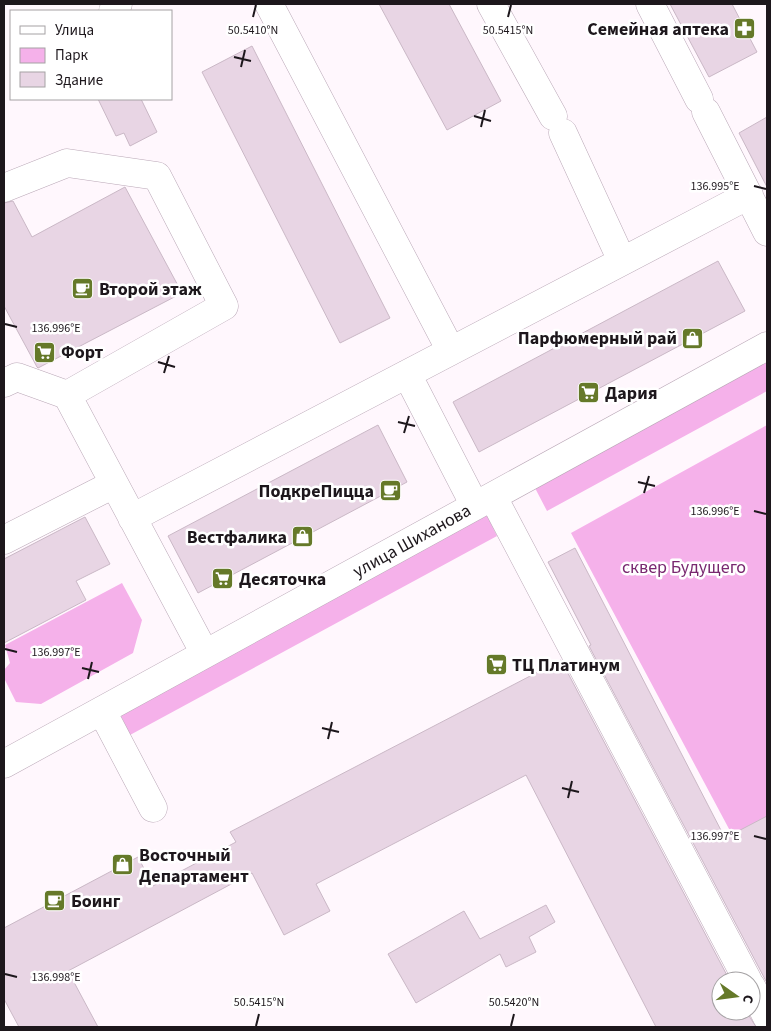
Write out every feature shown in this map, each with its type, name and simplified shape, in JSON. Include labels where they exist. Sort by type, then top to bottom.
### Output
[{"type":"street","points":[[269,4],[451,351]]},
{"type":"street","points":[[490,4],[558,125],[622,261]]},
{"type":"street","points":[[650,4],[767,232]]},
{"type":"street","points":[[4,188],[68,163],[157,176],[224,306],[67,394]]},
{"type":"street","points":[[132,518],[748,195]]},
{"type":"street","name":"улица Шиханова","points":[[4,764],[767,346]]},
{"type":"street","points":[[407,374],[484,502],[742,971]]},
{"type":"street","points":[[4,383],[17,377],[67,394],[205,654]]},
{"type":"street","points":[[4,540],[114,484]]},
{"type":"street","points":[[102,710],[153,808]]},
{"type":"street","points":[[761,1005],[767,1017]]},
{"type":"green space","points":[[767,360],[767,391],[547,511],[535,488]]},
{"type":"green space","name":"сквер Будущего","points":[[767,425],[767,900],[571,533]]},
{"type":"green space","points":[[486,513],[497,536],[130,735],[120,714]]},
{"type":"green space","points":[[122,583],[142,620],[133,653],[41,704],[16,702],[4,678],[4,670],[10,663],[5,645]]},
{"type":"building","points":[[379,4],[449,4],[501,101],[447,130]]},
{"type":"building","points":[[670,4],[732,4],[757,52],[709,77]]},
{"type":"building","points":[[252,46],[390,318],[340,343],[202,72]]},
{"type":"building","points":[[98,100],[141,100],[157,132],[130,146],[124,133],[116,136]]},
{"type":"building","points":[[767,117],[767,187],[739,133]]},
{"type":"building","points":[[125,187],[182,293],[38,368],[4,306],[4,203],[13,201],[32,237]]},
{"type":"building","points":[[718,261],[745,311],[479,452],[453,402]]},
{"type":"building","points":[[378,425],[407,482],[198,593],[168,536]]},
{"type":"building","points":[[85,517],[110,564],[76,581],[86,600],[4,643],[4,559]]},
{"type":"building","points":[[575,548],[725,838],[767,816],[767,983],[589,646],[591,645],[548,562]]},
{"type":"building","points":[[561,660],[725,971],[711,971],[711,1021],[752,1021],[756,1027],[656,1027],[526,775],[316,884],[330,911],[284,935],[252,873],[68,971],[98,1027],[19,1027],[4,999],[4,928],[138,857],[153,886],[236,842],[230,832]]},
{"type":"building","points":[[546,905],[555,922],[529,937],[536,952],[506,967],[500,954],[416,1003],[388,954],[464,911],[480,939]]},
{"type":"place","name":"Семейная аптека","points":[[745,29]]},
{"type":"place","name":"Второй этаж","points":[[83,289]]},
{"type":"place","name":"Парфюмерный рай","points":[[693,338]]},
{"type":"place","name":"Форт","points":[[45,352]]},
{"type":"place","name":"Дария","points":[[589,393]]},
{"type":"place","name":"ПодкреПицца","points":[[390,491]]},
{"type":"place","name":"Вестфалика","points":[[303,537]]},
{"type":"place","name":"Десяточка","points":[[223,579]]},
{"type":"place","name":"ТЦ Платинум","points":[[496,665]]},
{"type":"place","name":"Восточный Департамент","points":[[123,865]]},
{"type":"place","name":"Боинг","points":[[55,901]]}]
